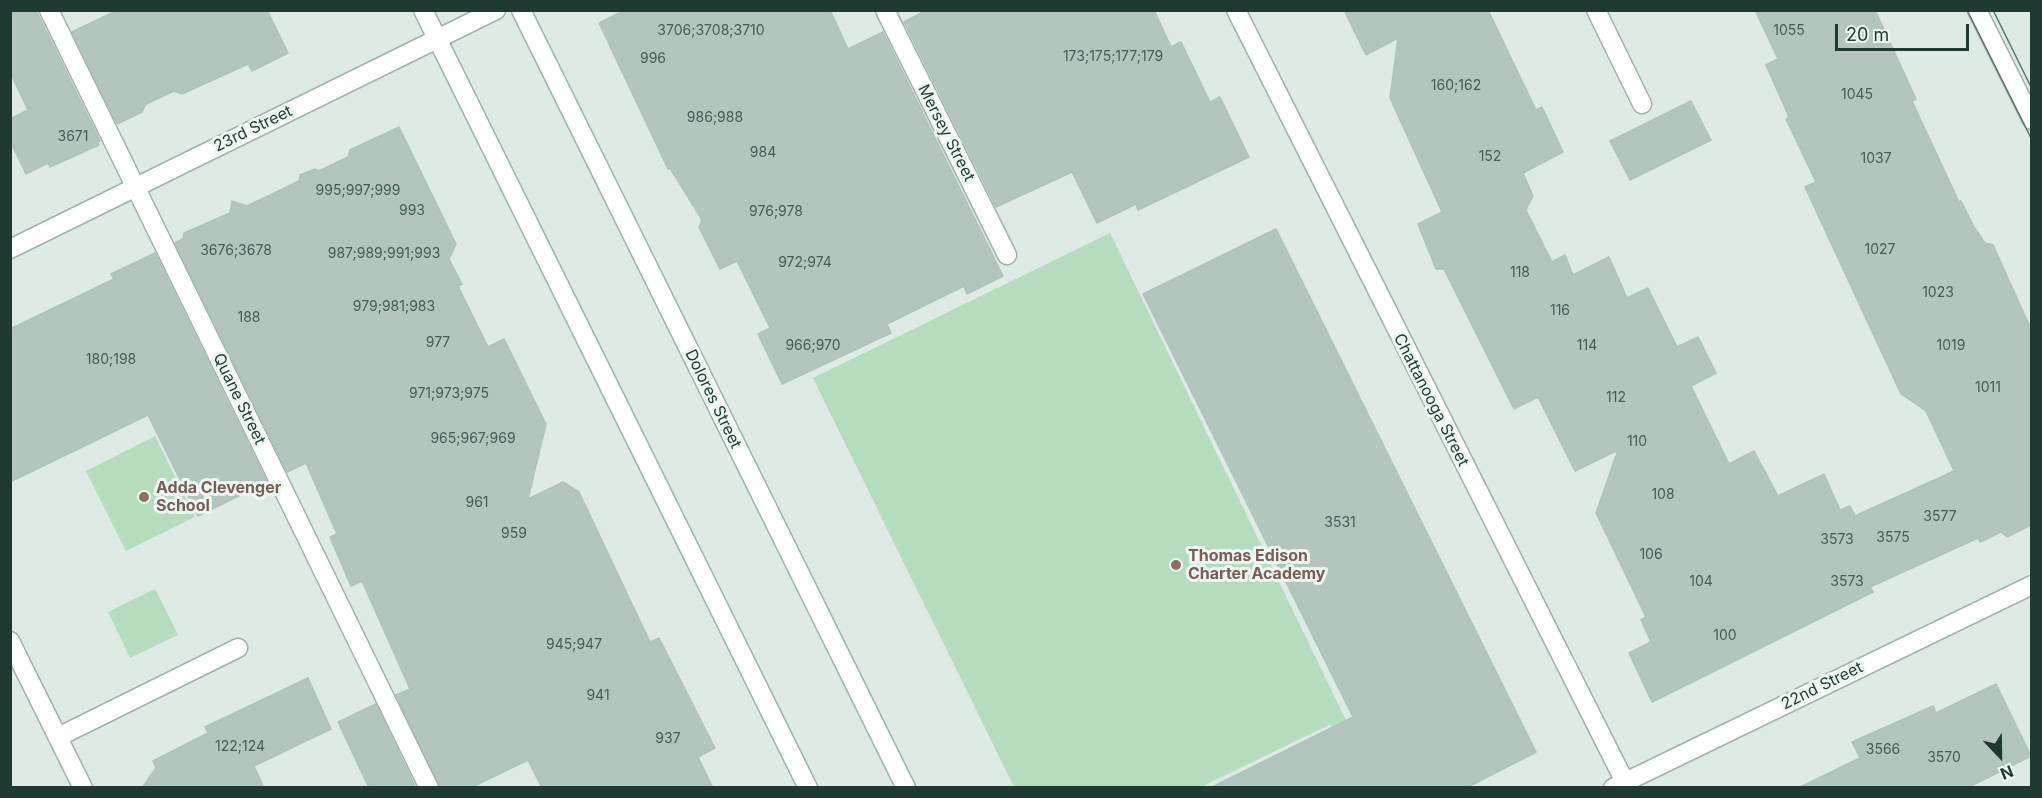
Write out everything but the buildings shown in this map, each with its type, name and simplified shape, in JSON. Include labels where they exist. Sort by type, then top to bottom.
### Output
[{"type":"street","name":"Quane Street","points":[[49,10],[429,788]]},
{"type":"street","points":[[423,10],[808,788]]},
{"type":"street","name":"23rd Street","points":[[10,249],[495,10]]},
{"type":"street","name":"Dolores Street","points":[[521,10],[906,788]]},
{"type":"street","name":"Mersey Street","points":[[885,10],[1007,255]]},
{"type":"street","name":"Chattanooga Street","points":[[1236,10],[1622,786]]},
{"type":"street","points":[[1596,10],[1642,104]]},
{"type":"street","points":[[1977,10],[2031,120]]},
{"type":"street","name":"22nd Street","points":[[1622,786],[2031,585]]},
{"type":"street","points":[[10,641],[83,788]]},
{"type":"street","points":[[58,736],[238,648]]},
{"type":"green space","name":"Thomas Edison Charter Academy","points":[[1110,233],[1346,720],[1336,728],[1329,725],[1201,787],[1014,787],[813,378]]},
{"type":"green space","points":[[155,436],[195,517],[126,551],[86,471]]},
{"type":"green space","points":[[155,589],[178,635],[130,658],[108,612]]},
{"type":"tram line","points":[[1967,10],[2032,140]]},
{"type":"tram line","points":[[1993,10],[2032,89]]},
{"type":"place","name":"Adda Clevenger School","points":[[144,497]]},
{"type":"place","name":"Thomas Edison Charter Academy","points":[[1176,565]]}]
